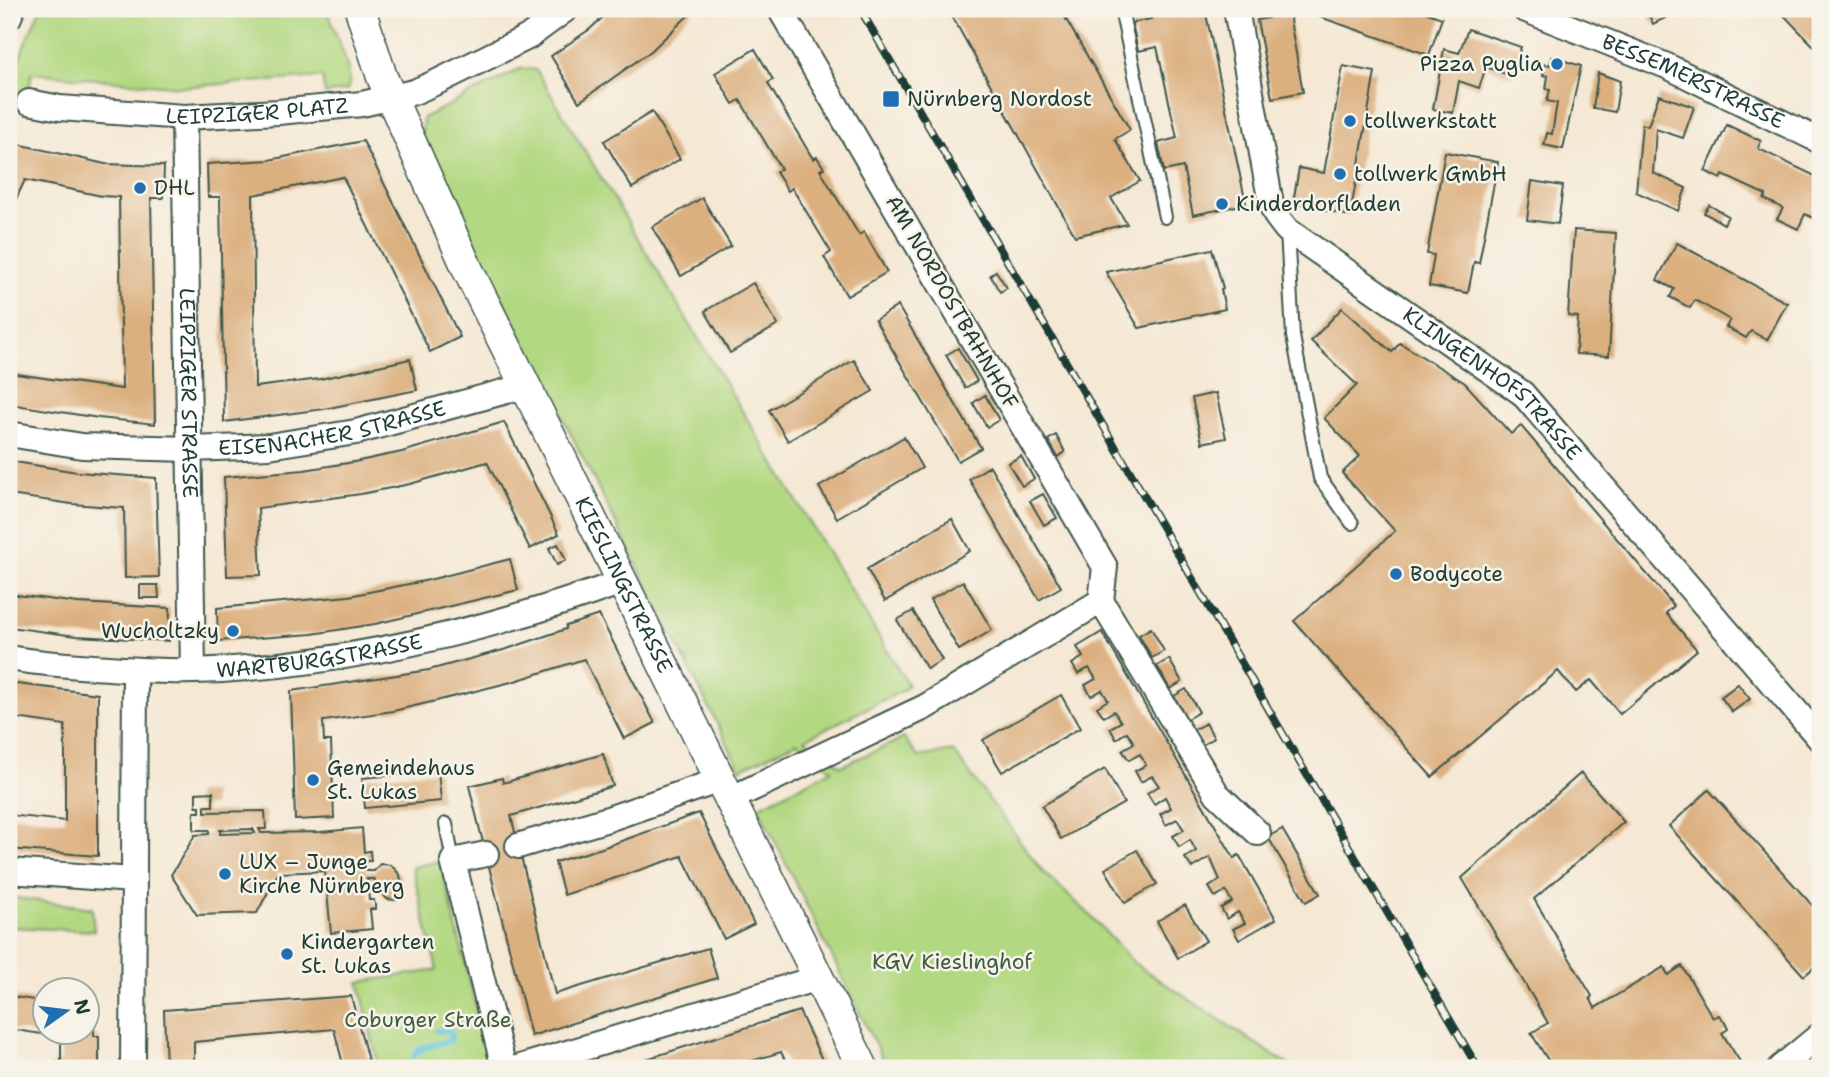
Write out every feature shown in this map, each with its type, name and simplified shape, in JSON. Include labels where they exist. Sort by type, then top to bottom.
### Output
[{"type":"street","points":[[9,17],[12,9]]},
{"type":"street","points":[[360,9],[391,98],[414,92],[505,50],[566,9]]},
{"type":"street","name":"AM NORDOSTBAHNHOF","points":[[780,9],[1105,567],[1101,601]]},
{"type":"street","name":"KLINGENHOFSTRASSE","points":[[1236,9],[1271,204],[1287,230],[1522,393],[1820,739]]},
{"type":"street","name":"BESSEMERSTRASSE","points":[[1524,9],[1667,66],[1820,141]]},
{"type":"street","name":"LEIPZIGER PLATZ","points":[[29,102],[184,117],[278,112],[362,104],[391,98]]},
{"type":"street","name":"KIESLINGSTRASSE","points":[[391,98],[468,270],[863,1068]]},
{"type":"street","name":"LEIPZIGER STRASSE","points":[[184,117],[193,671]]},
{"type":"street","name":"EISENACHER STRASSE","points":[[9,434],[82,446],[190,449],[269,446],[356,432],[525,386]]},
{"type":"street","name":"WARTBURGSTRASSE","points":[[9,658],[135,670],[193,671],[285,664],[421,641],[545,610],[622,582]]},
{"type":"street","points":[[518,846],[608,819],[725,790],[925,707],[1101,601],[1217,794],[1258,833]]},
{"type":"street","points":[[133,1068],[135,670]]},
{"type":"street","points":[[486,854],[453,862],[504,1068]]},
{"type":"street","points":[[9,871],[133,880]]},
{"type":"street","points":[[517,1068],[818,978]]},
{"type":"street","points":[[1780,1068],[1820,1035]]},
{"type":"lane","points":[[1121,9],[1165,217]]},
{"type":"lane","points":[[1287,230],[1293,336],[1320,478],[1352,523]]},
{"type":"lane","points":[[446,824],[453,862]]},
{"type":"green space","points":[[40,9],[328,9],[349,73],[347,90],[325,94],[322,77],[181,87],[32,73],[28,95],[9,92],[9,82]]},
{"type":"green space","name":"KGV Kieslinghof","points":[[522,68],[536,70],[908,685],[904,690],[805,739],[841,766],[904,738],[918,757],[953,751],[1044,873],[1088,913],[1134,963],[1293,1068],[887,1068],[758,807],[832,770],[797,742],[740,769],[421,137],[423,118]]},
{"type":"green space","name":"Coburger Straße","points":[[440,861],[491,1068],[379,1068],[359,982],[437,970],[412,867]]},
{"type":"green space","points":[[9,897],[92,908],[94,931],[9,927]]},
{"type":"building","points":[[612,9],[695,9],[651,51],[579,102],[551,56],[590,29]]},
{"type":"building","points":[[948,9],[1060,9],[1130,130],[1115,139],[1140,181],[1111,198],[1127,224],[1075,236]]},
{"type":"building","points":[[1149,9],[1205,9],[1246,204],[1193,215],[1183,167],[1164,171],[1158,143],[1177,138],[1157,47],[1138,51],[1132,23],[1151,19]]},
{"type":"building","points":[[1271,9],[1294,9],[1290,20],[1303,92],[1272,98],[1257,20],[1268,18]]},
{"type":"building","points":[[1297,9],[1416,9],[1442,18],[1429,55]]},
{"type":"building","points":[[1646,9],[1684,9],[1653,24]]},
{"type":"building","points":[[1778,9],[1820,9],[1820,52],[1801,33]]},
{"type":"building","points":[[1468,29],[1521,47],[1511,76],[1486,67],[1479,88],[1459,81],[1453,113],[1433,109],[1444,49],[1459,53]]},
{"type":"building","points":[[755,49],[773,80],[768,83],[770,87],[813,159],[817,157],[824,168],[820,170],[859,235],[864,232],[887,272],[847,296],[824,257],[831,252],[792,188],[788,191],[776,172],[781,169],[740,100],[733,104],[715,73]]},
{"type":"building","points":[[1552,57],[1581,66],[1563,149],[1544,145],[1547,133],[1552,134],[1557,103],[1547,101],[1550,90],[1546,89],[1548,76],[1543,75],[1545,64],[1550,65]]},
{"type":"building","points":[[1343,66],[1375,72],[1350,216],[1293,203],[1299,168],[1324,173]]},
{"type":"building","points":[[1598,73],[1620,81],[1615,112],[1593,108]]},
{"type":"building","points":[[1659,95],[1694,107],[1683,138],[1656,129],[1653,173],[1686,188],[1678,211],[1636,192],[1642,124],[1648,126]]},
{"type":"building","points":[[652,112],[680,159],[632,188],[604,141]]},
{"type":"building","points":[[1727,125],[1761,141],[1758,148],[1761,150],[1815,176],[1820,172],[1820,221],[1805,214],[1798,229],[1777,219],[1783,208],[1764,199],[1766,195],[1723,175],[1721,179],[1705,171]]},
{"type":"building","points":[[363,141],[460,337],[430,352],[343,177],[253,195],[255,387],[320,379],[410,359],[417,390],[324,409],[224,422],[220,197],[208,197],[207,164],[269,160]]},
{"type":"building","points":[[9,142],[105,164],[164,166],[163,198],[151,198],[155,424],[9,404],[9,373],[122,389],[119,197],[25,180],[9,214]]},
{"type":"building","points":[[1445,152],[1498,162],[1479,263],[1474,262],[1468,293],[1429,286],[1434,255],[1427,254]]},
{"type":"building","points":[[1532,181],[1563,186],[1558,224],[1527,220]]},
{"type":"building","points":[[702,198],[731,246],[681,276],[652,227]]},
{"type":"building","points":[[1709,205],[1728,216],[1724,224],[1704,213]]},
{"type":"building","points":[[1574,230],[1616,233],[1609,356],[1576,354],[1578,317],[1568,316]]},
{"type":"building","points":[[1677,243],[1787,303],[1767,340],[1751,331],[1746,338],[1726,327],[1730,320],[1695,300],[1690,308],[1670,297],[1674,289],[1657,280]]},
{"type":"building","points":[[1212,249],[1223,288],[1225,309],[1139,328],[1106,272]]},
{"type":"building","points":[[996,271],[1007,288],[1000,292],[990,275]]},
{"type":"building","points":[[753,283],[778,325],[730,353],[705,311]]},
{"type":"building","points":[[898,306],[981,448],[958,461],[875,320]]},
{"type":"building","points":[[1342,308],[1392,352],[1400,343],[1465,383],[1511,434],[1521,426],[1674,606],[1666,613],[1697,650],[1620,714],[1591,680],[1576,692],[1558,671],[1432,777],[1294,621],[1395,531],[1342,473],[1360,456],[1324,418],[1357,385],[1311,341]]},
{"type":"building","points":[[958,348],[977,381],[965,388],[946,355]]},
{"type":"building","points":[[854,360],[873,391],[788,441],[769,410]]},
{"type":"building","points":[[1216,393],[1226,438],[1202,443],[1192,398]]},
{"type":"building","points":[[985,395],[999,420],[987,427],[973,403]]},
{"type":"building","points":[[504,422],[559,534],[530,549],[487,462],[410,484],[361,494],[258,508],[261,575],[227,576],[224,477],[304,470],[354,462],[402,452]]},
{"type":"building","points":[[1056,435],[1065,452],[1058,457],[1048,440]]},
{"type":"building","points":[[904,437],[922,468],[837,518],[819,487]]},
{"type":"building","points":[[1021,456],[1034,479],[1022,486],[1008,463]]},
{"type":"building","points":[[9,461],[77,472],[156,478],[159,577],[125,578],[124,508],[9,495]]},
{"type":"building","points":[[990,466],[1061,587],[1039,600],[969,479]]},
{"type":"building","points":[[1043,494],[1057,518],[1044,525],[1030,501]]},
{"type":"building","points":[[952,519],[970,551],[885,601],[867,569]]},
{"type":"building","points":[[558,544],[566,560],[557,565],[549,548]]},
{"type":"building","points":[[510,559],[518,590],[375,624],[312,634],[218,641],[217,608],[349,596],[429,580]]},
{"type":"building","points":[[963,581],[992,630],[959,650],[930,600]]},
{"type":"building","points":[[140,585],[158,585],[159,598],[140,598]]},
{"type":"building","points":[[9,594],[78,603],[170,608],[169,641],[76,636],[9,627]]},
{"type":"building","points":[[913,611],[942,660],[927,669],[897,620]]},
{"type":"building","points":[[599,615],[655,723],[624,739],[584,659],[515,681],[436,701],[393,711],[323,721],[324,741],[331,741],[334,818],[295,820],[291,691],[429,670],[507,649]]},
{"type":"building","points":[[1151,628],[1164,651],[1152,658],[1139,635]]},
{"type":"building","points":[[1102,632],[1234,858],[1239,855],[1276,919],[1239,940],[1233,929],[1245,923],[1238,912],[1227,919],[1221,908],[1232,902],[1226,891],[1215,897],[1209,887],[1220,880],[1210,857],[1192,868],[1185,858],[1196,851],[1190,840],[1179,847],[1173,836],[1184,830],[1177,819],[1166,825],[1160,814],[1171,808],[1165,797],[1154,804],[1147,793],[1159,786],[1152,776],[1141,782],[1135,771],[1146,765],[1140,754],[1129,760],[1122,750],[1134,743],[1127,732],[1116,739],[1110,728],[1121,722],[1114,711],[1104,717],[1097,707],[1108,700],[1102,690],[1091,696],[1085,685],[1096,679],[1089,668],[1078,674],[1072,664],[1083,657],[1077,647]]},
{"type":"building","points":[[1169,659],[1182,682],[1170,689],[1157,666]]},
{"type":"building","points":[[9,683],[98,694],[98,856],[9,849],[9,815],[65,821],[65,725],[9,717]]},
{"type":"building","points":[[1738,684],[1750,699],[1732,712],[1721,697]]},
{"type":"building","points":[[1186,689],[1199,712],[1187,719],[1174,696]]},
{"type":"building","points":[[1061,695],[1080,728],[1002,772],[983,740]]},
{"type":"building","points":[[1206,723],[1214,738],[1202,745],[1193,730]]},
{"type":"building","points":[[603,754],[613,786],[511,816],[555,994],[708,948],[717,978],[531,1036],[469,786],[502,778],[503,783]]},
{"type":"building","points":[[1105,769],[1124,803],[1061,839],[1042,806]]},
{"type":"building","points":[[438,771],[441,801],[365,808],[362,778]]},
{"type":"building","points":[[1581,773],[1624,822],[1534,899],[1592,996],[1590,998],[1595,1008],[1664,967],[1668,975],[1682,966],[1713,1018],[1719,1015],[1724,1021],[1728,1029],[1722,1033],[1744,1068],[1553,1068],[1531,1033],[1548,1023],[1462,878]]},
{"type":"building","points":[[1709,790],[1820,914],[1820,962],[1804,976],[1669,826]]},
{"type":"building","points":[[213,792],[213,806],[205,806],[205,812],[265,811],[266,829],[259,829],[261,833],[362,828],[364,852],[370,851],[371,861],[365,861],[366,871],[374,871],[380,864],[391,865],[400,875],[403,892],[395,900],[387,899],[374,879],[367,879],[369,900],[374,900],[375,904],[375,909],[370,909],[372,929],[331,933],[325,871],[278,873],[257,913],[197,915],[171,875],[195,835],[209,834],[209,830],[194,830],[194,812],[200,812],[200,806],[196,806],[196,793]],"holes":[[[253,829],[255,833],[220,834],[220,830]]]},
{"type":"building","points":[[699,813],[754,924],[724,939],[682,856],[564,895],[555,862]]},
{"type":"building","points":[[1282,829],[1320,894],[1306,902],[1268,837]]},
{"type":"building","points":[[1137,850],[1157,884],[1125,903],[1105,869]]},
{"type":"building","points":[[1185,905],[1206,941],[1178,958],[1157,921]]},
{"type":"building","points":[[9,996],[32,1000],[32,1033],[9,1029]]},
{"type":"building","points":[[351,996],[370,1068],[344,1068],[334,1029],[194,1042],[194,1068],[166,1068],[164,1010]]},
{"type":"building","points":[[799,1011],[826,1068],[789,1068],[781,1052],[729,1068],[618,1068]]},
{"type":"building","points":[[61,1046],[99,1046],[99,1068],[53,1068],[53,1062],[61,1062]]},
{"type":"waterway","points":[[414,1056],[420,1049],[451,1040],[451,1034],[446,1030],[437,1031]]},
{"type":"railway","points":[[860,9],[1478,1068]]},
{"type":"place","name":"Pizza Puglia","points":[[1557,64]]},
{"type":"place","name":"Nürnberg Nordost","points":[[891,99]]},
{"type":"place","name":"tollwerkstatt","points":[[1350,121]]},
{"type":"place","name":"tollwerk GmbH","points":[[1340,174]]},
{"type":"place","name":"DHL","points":[[140,188]]},
{"type":"place","name":"Kinderdorfladen","points":[[1222,204]]},
{"type":"place","name":"Bodycote","points":[[1396,574]]},
{"type":"place","name":"Wucholtzky","points":[[233,631]]},
{"type":"place","name":"Gemeindehaus St. Lukas","points":[[313,780]]},
{"type":"place","name":"LUX – Junge Kirche Nürnberg","points":[[225,874]]},
{"type":"place","name":"Kindergarten St. Lukas","points":[[287,954]]}]
